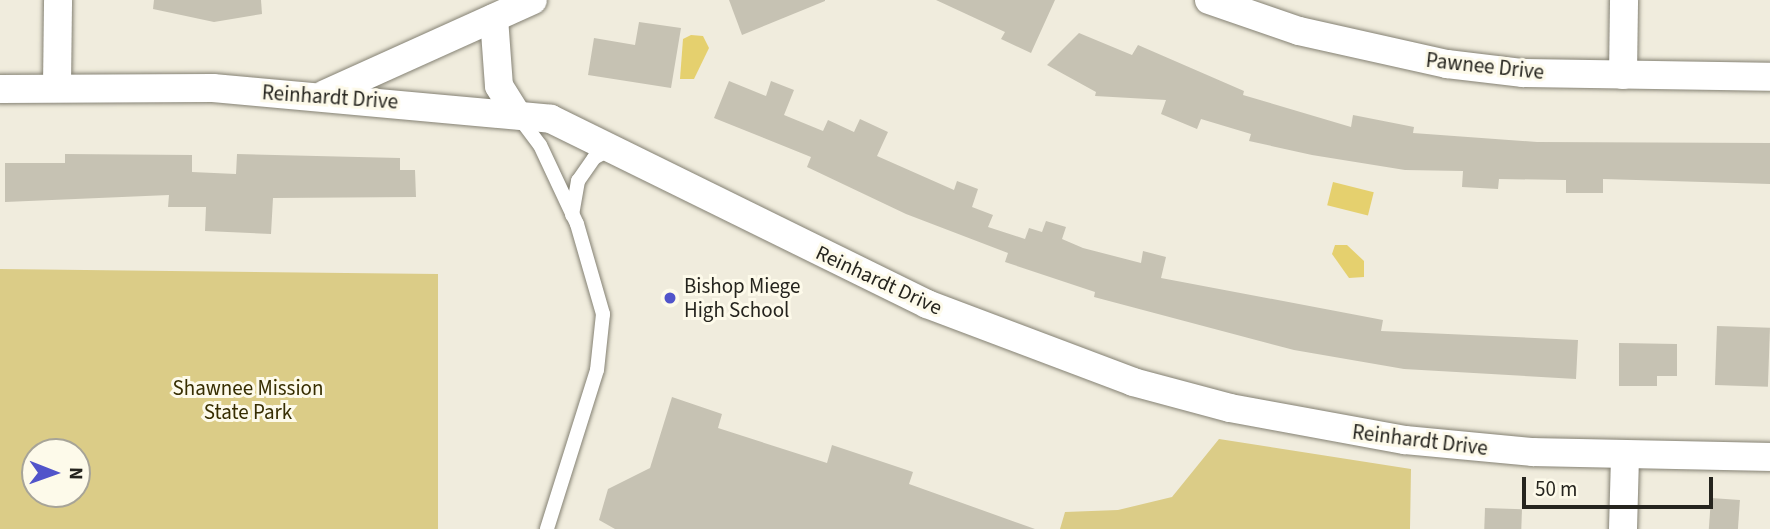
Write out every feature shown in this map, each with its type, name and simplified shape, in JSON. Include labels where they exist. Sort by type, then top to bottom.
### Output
[{"type":"street","points":[[57,86],[58,0]]},
{"type":"street","points":[[322,96],[533,0]]},
{"type":"street","name":"Pawnee Drive","points":[[1209,0],[1388,54],[1523,73],[1770,77]]},
{"type":"street","points":[[1623,75],[1624,0]]},
{"type":"street","points":[[494,18],[499,86],[515,112]]},
{"type":"street","name":"Reinhardt Drive","points":[[0,89],[57,86],[322,96],[515,112],[551,119],[614,147],[927,304],[1133,382],[1230,408],[1405,440],[1625,456],[1770,457]]},
{"type":"street","points":[[1623,529],[1625,456]]},
{"type":"lane","points":[[515,112],[540,145],[572,215],[598,284],[603,342],[597,370],[547,529]]},
{"type":"lane","points":[[572,215],[578,181],[594,158],[614,147]]},
{"type":"green space","name":"Shawnee Mission State Park","points":[[0,269],[438,274],[438,529],[0,529]]},
{"type":"green space","points":[[1219,439],[1411,469],[1410,529],[1060,529],[1065,512],[1118,510],[1172,497]]},
{"type":"shaded area","points":[[691,35],[703,36],[709,48],[694,79],[680,79],[683,39]]},
{"type":"shaded area","points":[[1333,182],[1374,192],[1368,215],[1327,205]]},
{"type":"shaded area","points":[[1335,245],[1347,245],[1364,261],[1364,277],[1349,278],[1332,254]]},
{"type":"building","points":[[154,0],[261,0],[262,14],[214,22],[153,9]]},
{"type":"building","points":[[729,0],[825,0],[825,1],[742,35]]},
{"type":"building","points":[[936,0],[1055,0],[1031,53],[1001,39],[1005,32]]},
{"type":"building","points":[[639,22],[681,28],[671,88],[588,75],[594,38],[635,45]]},
{"type":"building","points":[[1079,33],[1132,55],[1138,45],[1244,91],[1243,95],[1351,127],[1353,115],[1414,127],[1413,133],[1537,142],[1770,143],[1770,184],[1603,179],[1603,193],[1566,193],[1566,180],[1499,179],[1498,189],[1462,187],[1463,171],[1405,170],[1312,155],[1249,141],[1251,134],[1201,119],[1197,129],[1161,114],[1166,100],[1095,96],[1096,92],[1047,65]]},
{"type":"building","points":[[729,81],[766,96],[771,81],[794,90],[784,115],[823,131],[828,120],[854,132],[860,119],[888,132],[877,156],[954,190],[957,181],[978,189],[972,207],[993,215],[988,227],[1025,239],[1029,228],[1042,232],[1046,221],[1066,227],[1062,239],[1083,248],[1141,263],[1143,251],[1166,257],[1161,278],[1383,320],[1381,331],[1578,340],[1576,379],[1404,369],[1294,350],[1094,297],[1095,292],[1005,262],[1008,253],[906,214],[807,167],[811,157],[714,118]]},
{"type":"building","points":[[65,154],[192,155],[192,172],[236,174],[237,154],[400,158],[400,170],[415,170],[416,197],[273,198],[271,234],[205,231],[206,207],[168,207],[169,195],[5,202],[5,163],[65,163]]},
{"type":"building","points":[[1717,326],[1770,328],[1768,387],[1715,385]]},
{"type":"building","points":[[1619,343],[1677,344],[1677,376],[1657,376],[1657,386],[1619,386]]},
{"type":"building","points":[[672,397],[722,414],[718,428],[827,463],[832,445],[913,472],[909,484],[1035,529],[615,529],[599,520],[608,489],[650,468]]},
{"type":"building","points":[[1711,498],[1740,500],[1738,529],[1709,529]]},
{"type":"building","points":[[1485,508],[1522,509],[1521,529],[1484,529]]},
{"type":"place","name":"Bishop Miege High School","points":[[670,298]]}]
